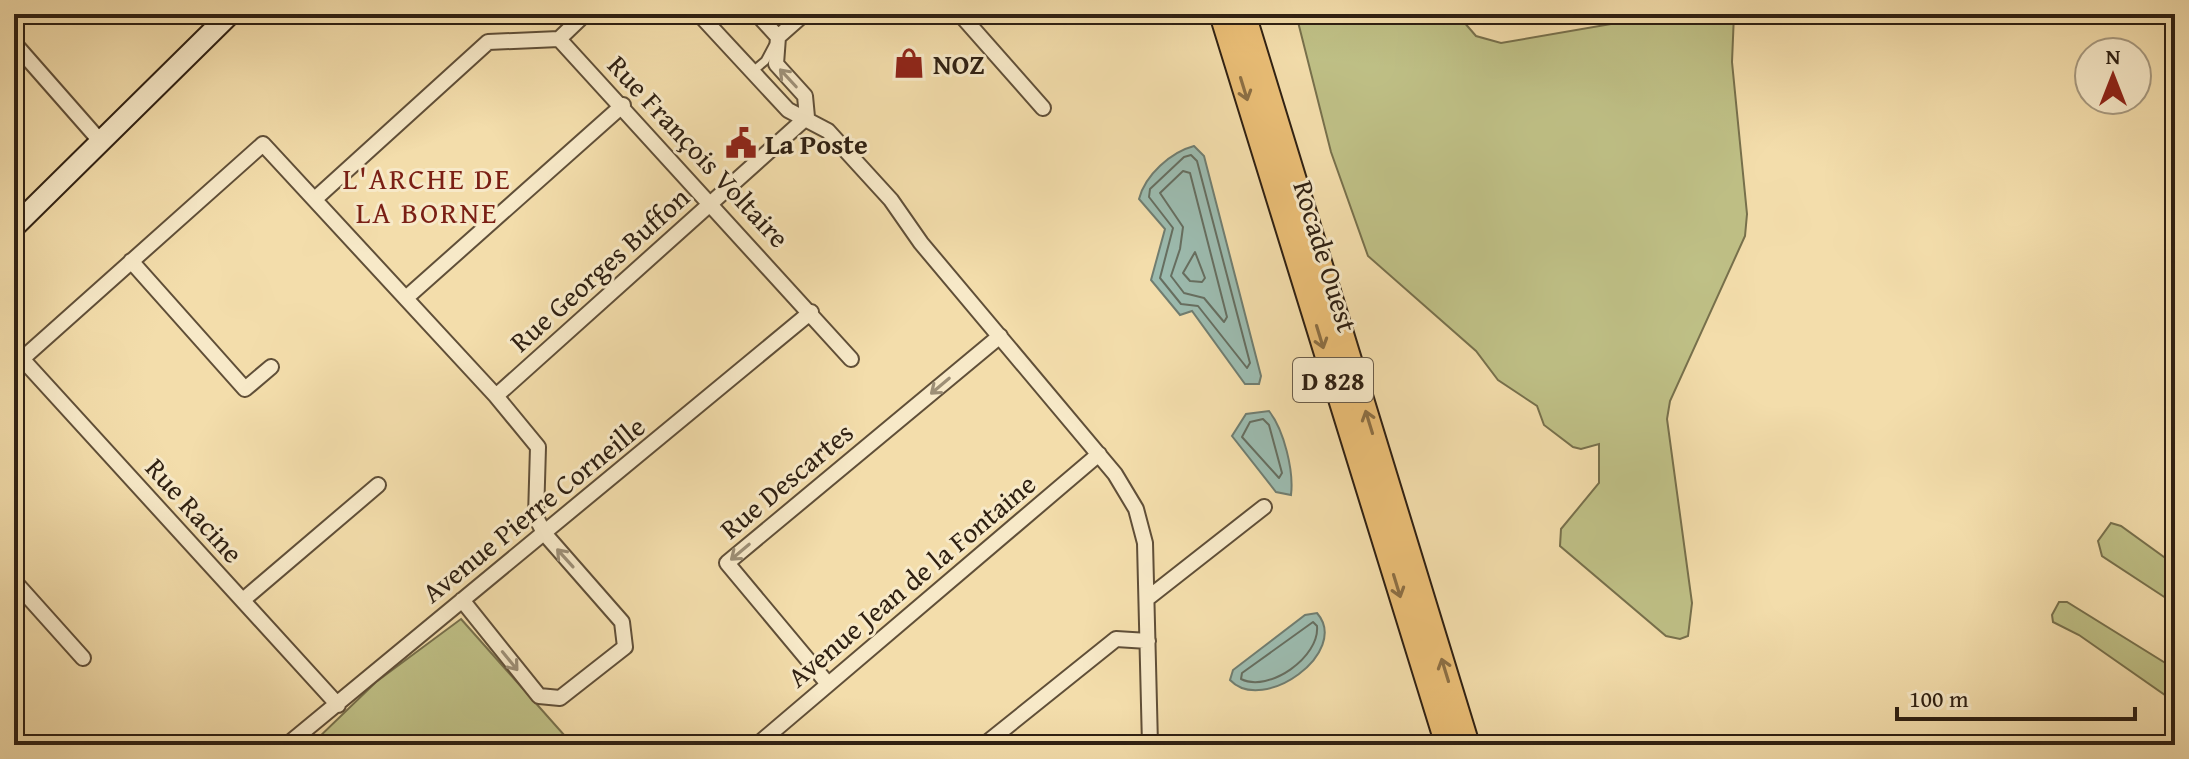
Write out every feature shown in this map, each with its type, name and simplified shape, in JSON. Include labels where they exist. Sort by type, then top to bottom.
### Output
[{"type":"main road","name":"Rocade Ouest","points":[[1221,14],[1447,745]]},
{"type":"main road","name":"Rocade Ouest","points":[[1244,14],[1468,745]]},
{"type":"main road","points":[[14,227],[101,142],[220,17]]},
{"type":"street","points":[[315,199],[488,42],[559,39],[585,14]]},
{"type":"street","points":[[699,14],[788,110],[807,117],[828,131],[891,200],[921,243],[1099,454],[1136,509],[1145,543],[1150,745]]},
{"type":"street","points":[[757,14],[778,37]]},
{"type":"street","points":[[804,14],[778,37],[776,64],[805,96],[807,117]]},
{"type":"street","points":[[960,14],[1043,108]]},
{"type":"street","name":"Rue François Voltaire","points":[[559,39],[623,105],[851,359]]},
{"type":"street","points":[[14,43],[101,142]]},
{"type":"street","points":[[406,298],[623,105]]},
{"type":"street","name":"Rue Georges Buffon","points":[[496,396],[807,117]]},
{"type":"street","points":[[18,354],[131,261],[263,144],[496,396],[538,447],[536,517],[544,533],[622,622],[625,647],[560,698],[539,696],[462,600]]},
{"type":"street","points":[[131,261],[245,389],[271,367]]},
{"type":"street","name":"Avenue Pierre Corneille","points":[[287,745],[811,312]]},
{"type":"street","name":"Rue Descartes","points":[[828,684],[727,563],[1000,336]]},
{"type":"street","name":"Rue Racine","points":[[18,354],[338,705]]},
{"type":"street","name":"Avenue Jean de la Fontaine","points":[[757,745],[1099,454]]},
{"type":"street","points":[[243,600],[378,485]]},
{"type":"street","points":[[1148,598],[1264,507]]},
{"type":"street","points":[[14,581],[83,658]]},
{"type":"street","points":[[984,745],[1116,639],[1148,641]]},
{"type":"lane","points":[[752,72],[765,61],[778,37]]},
{"type":"green space","points":[[1296,14],[1457,14],[1476,36],[1501,43],[1669,14],[1734,14],[1732,62],[1747,214],[1745,236],[1670,401],[1667,419],[1692,603],[1688,636],[1680,639],[1666,636],[1560,546],[1561,529],[1599,483],[1599,444],[1581,449],[1573,447],[1544,425],[1537,406],[1498,380],[1476,351],[1368,256],[1331,152]]},
{"type":"green space","points":[[2111,523],[2121,526],[2175,565],[2175,604],[2102,556],[2098,541]]},
{"type":"green space","points":[[2059,602],[2067,602],[2175,669],[2175,702],[2079,635],[2053,622],[2052,615]]},
{"type":"green space","points":[[461,619],[573,745],[320,745],[316,740],[376,682]]},
{"type":"water","points":[[1194,146],[1204,156],[1261,376],[1259,384],[1245,384],[1192,311],[1180,315],[1151,280],[1165,229],[1139,199],[1147,181],[1160,166],[1177,153]]},
{"type":"water","points":[[1269,411],[1287,451],[1291,495],[1276,492],[1232,436],[1246,414]]},
{"type":"water","points":[[1317,613],[1324,629],[1322,645],[1313,661],[1299,674],[1262,690],[1245,689],[1230,680],[1233,670],[1305,615]]},
{"type":"place","name":"NOZ","points":[[909,63]]},
{"type":"place","name":"La Poste","points":[[741,143]]},
{"type":"district","name":"L'ARCHE DE LA BORNE","points":[[427,195]]}]
